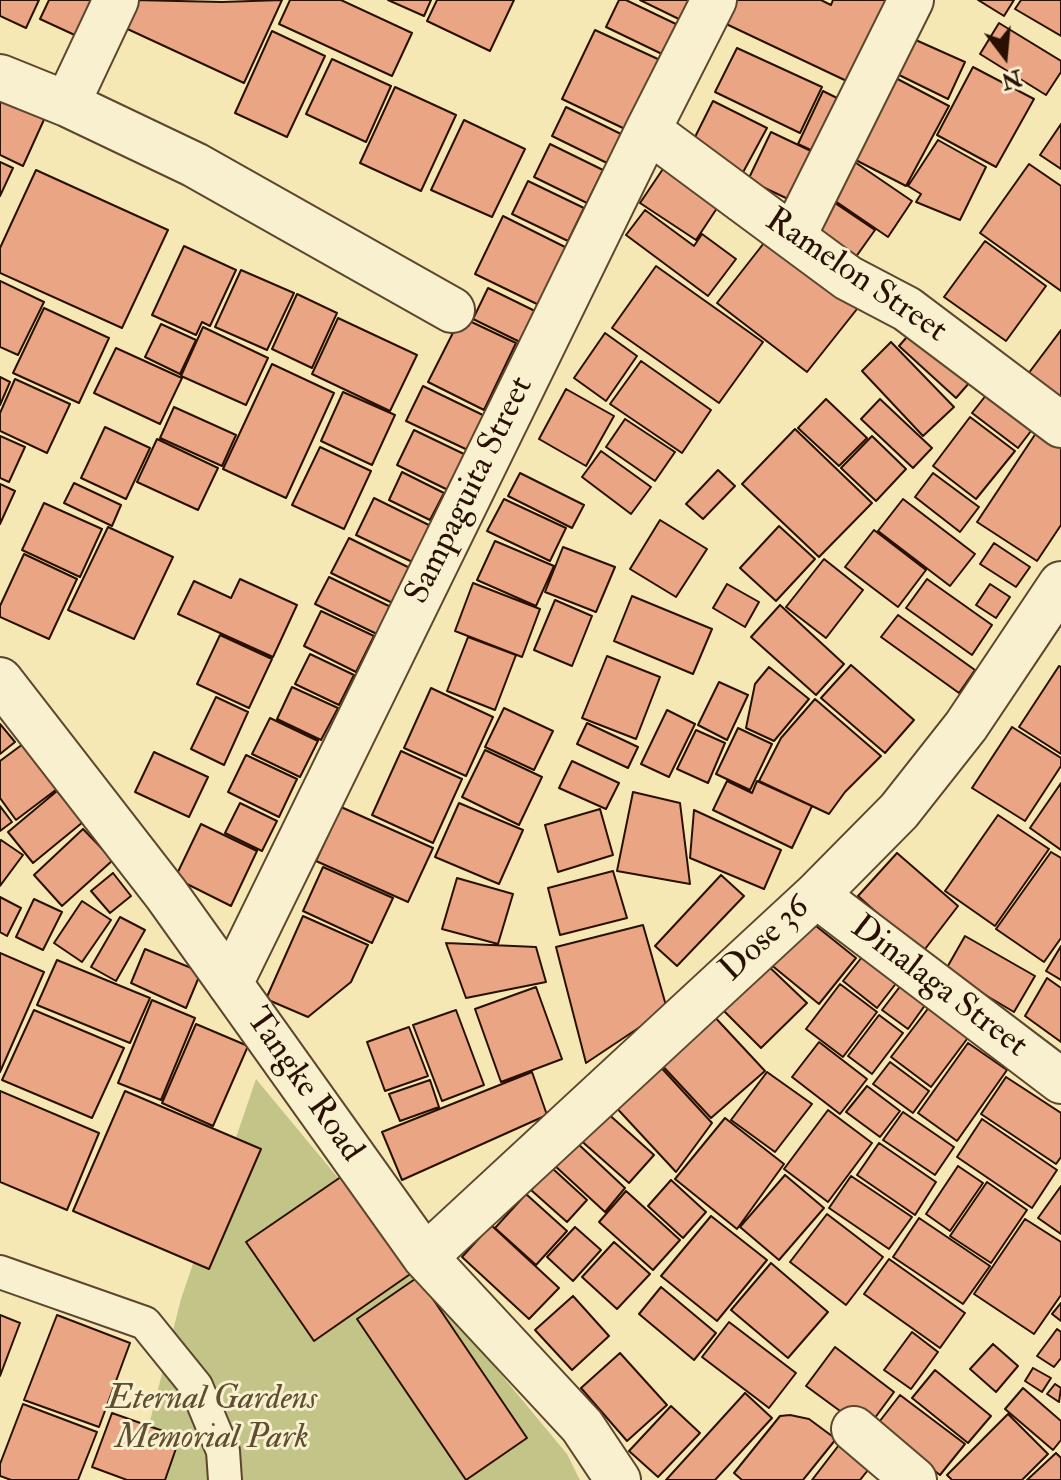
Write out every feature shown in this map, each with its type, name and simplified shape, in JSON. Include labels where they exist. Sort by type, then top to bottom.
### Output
[{"type":"street","points":[[67,104],[116,0]]},
{"type":"street","name":"Sampaguita Street","points":[[230,984],[714,0]]},
{"type":"street","points":[[793,237],[911,0]]},
{"type":"street","points":[[0,77],[67,104],[195,165],[452,310]]},
{"type":"street","name":"Ramelon Street","points":[[648,130],[848,278],[907,309],[1061,425]]},
{"type":"street","name":"Dose 36","points":[[425,1257],[816,895],[899,811],[957,738],[1061,584]]},
{"type":"street","name":"Tangke Road","points":[[0,680],[166,894],[425,1257],[582,1426],[618,1480]]},
{"type":"street","name":"Dinalaga Street","points":[[816,895],[1061,1081]]},
{"type":"street","points":[[854,1429],[914,1480]]},
{"type":"lane","points":[[0,1272],[145,1323],[196,1386],[223,1451],[225,1480]]},
{"type":"green space","name":"Eternal Gardens Memorial Park","points":[[256,1079],[567,1454],[580,1480],[135,1480],[181,1299]]},
{"type":"building","points":[[0,0],[39,0],[26,28],[0,16]]},
{"type":"building","points":[[49,0],[112,0],[92,43],[40,19]]},
{"type":"building","points":[[134,0],[282,0],[244,83],[121,26]]},
{"type":"building","points":[[290,0],[341,0],[412,33],[392,76],[279,24]]},
{"type":"building","points":[[388,0],[431,0],[424,16]]},
{"type":"building","points":[[437,0],[514,0],[490,51],[427,21]]},
{"type":"building","points":[[619,0],[626,0],[678,25],[662,54],[606,27]]},
{"type":"building","points":[[640,0],[696,0],[685,22]]},
{"type":"building","points":[[733,0],[821,0],[831,5],[833,0],[893,0],[853,84],[722,22]]},
{"type":"building","points":[[978,0],[1014,0],[1004,16]]},
{"type":"building","points":[[1021,0],[1061,0],[1061,36],[1015,9]]},
{"type":"building","points":[[999,23],[1061,61],[1061,72],[1046,95],[980,54]]},
{"type":"building","points":[[595,30],[660,60],[625,129],[562,99]]},
{"type":"building","points":[[272,31],[325,56],[287,137],[235,113]]},
{"type":"building","points":[[909,37],[965,62],[948,99],[893,72]]},
{"type":"building","points":[[737,48],[822,87],[800,133],[715,92]]},
{"type":"building","points":[[332,59],[391,86],[366,142],[306,114]]},
{"type":"building","points":[[973,67],[1034,99],[996,167],[937,135]]},
{"type":"building","points":[[890,75],[949,106],[906,186],[848,156]]},
{"type":"building","points":[[395,87],[456,115],[421,191],[360,163]]},
{"type":"building","points":[[0,91],[47,113],[23,166],[0,155]]},
{"type":"building","points":[[823,91],[855,107],[830,159],[798,144]]},
{"type":"building","points":[[713,101],[767,128],[741,176],[689,149]]},
{"type":"building","points":[[566,107],[621,134],[607,163],[552,136]]},
{"type":"building","points":[[464,120],[525,149],[492,217],[431,190]]},
{"type":"building","points":[[1061,124],[1061,169],[1040,155]]},
{"type":"building","points":[[771,132],[830,160],[807,208],[748,180]]},
{"type":"building","points":[[938,140],[986,167],[960,220],[916,202],[921,194],[908,186]]},
{"type":"building","points":[[550,144],[603,170],[587,203],[534,177]]},
{"type":"building","points":[[846,156],[912,201],[888,237],[822,192]]},
{"type":"building","points":[[671,157],[727,193],[696,240],[640,203]]},
{"type":"building","points":[[0,162],[13,168],[0,196]]},
{"type":"building","points":[[1029,164],[1061,186],[1061,291],[980,233]]},
{"type":"building","points":[[36,170],[168,230],[122,328],[0,273],[0,248]]},
{"type":"building","points":[[528,181],[584,208],[568,241],[512,214]]},
{"type":"building","points":[[826,197],[875,230],[848,268],[800,234]]},
{"type":"building","points":[[645,210],[694,246],[702,234],[736,259],[708,296],[626,235]]},
{"type":"building","points":[[503,216],[567,248],[539,305],[475,274]]},
{"type":"building","points":[[771,234],[861,304],[807,372],[717,303]]},
{"type":"building","points":[[985,241],[1046,286],[1006,341],[944,297]]},
{"type":"building","points":[[184,246],[236,270],[210,326],[202,322],[196,335],[152,315]]},
{"type":"building","points":[[656,266],[763,342],[719,403],[612,328]]},
{"type":"building","points":[[241,270],[294,293],[267,350],[215,327]]},
{"type":"building","points":[[0,281],[44,302],[18,355],[0,347]]},
{"type":"building","points":[[488,288],[535,311],[520,342],[473,319]]},
{"type":"building","points":[[297,294],[337,313],[312,368],[272,349]]},
{"type":"building","points":[[44,308],[109,338],[79,403],[13,373]]},
{"type":"building","points":[[461,317],[516,343],[484,410],[428,382]]},
{"type":"building","points":[[338,318],[417,355],[390,411],[312,374]]},
{"type":"building","points":[[920,322],[977,374],[956,398],[899,346]]},
{"type":"building","points":[[161,324],[196,340],[180,374],[145,357]]},
{"type":"building","points":[[203,327],[268,358],[246,405],[181,376]]},
{"type":"building","points":[[1061,330],[1061,398],[1028,374]]},
{"type":"building","points":[[605,333],[637,356],[606,401],[574,378]]},
{"type":"building","points":[[891,342],[954,407],[923,436],[862,371]]},
{"type":"building","points":[[116,348],[182,378],[160,424],[94,393]]},
{"type":"building","points":[[641,361],[711,410],[682,453],[610,404]]},
{"type":"building","points":[[272,364],[334,393],[286,498],[223,469]]},
{"type":"building","points":[[0,377],[10,382],[0,405]]},
{"type":"building","points":[[15,379],[70,404],[47,453],[0,431],[0,413]]},
{"type":"building","points":[[998,380],[1044,414],[1018,448],[972,413]]},
{"type":"building","points":[[423,386],[489,418],[472,452],[406,421]]},
{"type":"building","points":[[566,389],[614,416],[586,466],[539,439]]},
{"type":"building","points":[[343,392],[395,415],[372,465],[321,441]]},
{"type":"building","points":[[826,399],[867,438],[839,466],[798,428]]},
{"type":"building","points":[[880,399],[932,448],[913,468],[861,419]]},
{"type":"building","points":[[174,407],[236,435],[222,466],[160,438]]},
{"type":"building","points":[[970,417],[1015,451],[976,499],[933,466]]},
{"type":"building","points":[[625,419],[675,452],[655,481],[606,447]]},
{"type":"building","points":[[1044,421],[1061,432],[1061,525],[1037,561],[977,522]]},
{"type":"building","points":[[105,427],[150,448],[126,499],[81,478]]},
{"type":"building","points":[[795,429],[872,503],[819,557],[742,484]]},
{"type":"building","points":[[414,430],[466,455],[448,490],[397,465]]},
{"type":"building","points":[[0,436],[25,447],[9,482],[0,478]]},
{"type":"building","points":[[872,436],[906,469],[876,501],[841,468]]},
{"type":"building","points":[[157,439],[218,468],[198,510],[137,482]]},
{"type":"building","points":[[320,447],[371,471],[344,529],[292,505]]},
{"type":"building","points":[[601,451],[651,487],[631,514],[582,477]]},
{"type":"building","points":[[718,470],[735,486],[703,519],[686,504]]},
{"type":"building","points":[[402,472],[444,493],[430,520],[389,500]]},
{"type":"building","points":[[520,473],[584,505],[572,528],[508,496]]},
{"type":"building","points":[[933,473],[979,507],[960,532],[915,497]]},
{"type":"building","points":[[74,483],[121,505],[112,526],[64,503]]},
{"type":"building","points":[[0,484],[15,491],[0,524]]},
{"type":"building","points":[[374,498],[443,532],[425,568],[356,535]]},
{"type":"building","points":[[504,499],[566,528],[550,561],[487,531]]},
{"type":"building","points":[[903,499],[975,554],[950,586],[878,531]]},
{"type":"building","points":[[44,503],[102,529],[80,577],[22,550]]},
{"type":"building","points":[[660,520],[707,549],[676,597],[630,569]]},
{"type":"building","points":[[779,526],[815,559],[776,601],[740,568]]},
{"type":"building","points":[[108,527],[173,557],[134,639],[68,610]]},
{"type":"building","points":[[874,530],[926,570],[898,607],[845,567]]},
{"type":"building","points":[[349,538],[424,575],[407,610],[331,573]]},
{"type":"building","points":[[495,541],[554,566],[536,606],[477,580]]},
{"type":"building","points":[[994,543],[1030,567],[1016,587],[980,564]]},
{"type":"building","points":[[563,547],[615,567],[596,612],[545,592]]},
{"type":"building","points":[[24,554],[77,579],[49,639],[0,617],[0,606]]},
{"type":"building","points":[[824,559],[863,590],[826,638],[786,607]]},
{"type":"building","points":[[329,577],[395,609],[381,636],[315,604]]},
{"type":"building","points":[[240,579],[297,605],[273,657],[178,614],[194,581],[231,598]]},
{"type":"building","points":[[927,579],[992,625],[972,655],[906,608]]},
{"type":"building","points":[[473,583],[540,609],[522,657],[455,631]]},
{"type":"building","points":[[727,584],[759,602],[745,627],[713,608]]},
{"type":"building","points":[[990,584],[1010,597],[996,618],[976,605]]},
{"type":"building","points":[[632,596],[712,629],[693,674],[614,641]]},
{"type":"building","points":[[555,600],[592,616],[572,666],[534,650]]},
{"type":"building","points":[[780,605],[844,664],[816,695],[751,637]]},
{"type":"building","points":[[321,611],[374,636],[356,672],[304,646]]},
{"type":"building","points":[[898,615],[975,670],[959,693],[881,637]]},
{"type":"building","points":[[220,635],[272,659],[249,708],[197,684]]},
{"type":"building","points":[[468,637],[516,655],[495,710],[447,691]]},
{"type":"building","points":[[310,654],[354,675],[339,705],[295,684]]},
{"type":"building","points":[[607,656],[660,677],[636,739],[582,718]]},
{"type":"building","points":[[851,665],[914,720],[885,753],[821,698]]},
{"type":"building","points":[[769,667],[809,699],[774,741],[746,728],[755,684]]},
{"type":"building","points":[[1061,667],[1061,754],[1019,727]]},
{"type":"building","points":[[719,682],[748,695],[727,740],[698,725]]},
{"type":"building","points":[[292,687],[338,708],[321,740],[277,719]]},
{"type":"building","points":[[431,688],[493,717],[466,776],[404,748]]},
{"type":"building","points":[[216,697],[248,712],[224,765],[191,749]]},
{"type":"building","points":[[815,699],[881,756],[845,792],[829,814],[759,781],[781,738]]},
{"type":"building","points":[[504,708],[553,731],[534,770],[485,747]]},
{"type":"building","points":[[667,710],[695,724],[669,777],[641,764]]},
{"type":"building","points":[[270,718],[318,741],[300,777],[252,754]]},
{"type":"building","points":[[587,723],[638,747],[628,768],[577,744]]},
{"type":"building","points":[[0,724],[15,742],[0,754]]},
{"type":"building","points":[[1012,727],[1061,758],[1061,766],[1025,821],[972,788]]},
{"type":"building","points":[[738,728],[772,744],[750,790],[716,774]]},
{"type":"building","points":[[696,730],[725,743],[708,783],[677,769]]},
{"type":"building","points":[[23,744],[57,789],[16,820],[0,798],[0,761]]},
{"type":"building","points":[[485,750],[542,777],[519,825],[462,797]]},
{"type":"building","points":[[401,751],[462,779],[433,843],[372,815]]},
{"type":"building","points":[[154,752],[208,777],[189,817],[135,792]]},
{"type":"building","points":[[246,755],[297,779],[279,817],[228,792]]},
{"type":"building","points":[[572,761],[619,783],[606,809],[559,788]]},
{"type":"building","points":[[727,781],[752,793],[757,781],[812,806],[792,848],[713,810]]},
{"type":"building","points":[[1061,783],[1061,850],[1030,828]]},
{"type":"building","points":[[57,791],[83,822],[33,863],[8,832]]},
{"type":"building","points":[[633,792],[680,803],[690,884],[617,871]]},
{"type":"building","points":[[240,803],[277,821],[262,851],[225,833]]},
{"type":"building","points":[[459,803],[523,830],[499,884],[435,857]]},
{"type":"building","points":[[0,806],[12,822],[0,831]]},
{"type":"building","points":[[341,807],[433,848],[408,902],[316,861]]},
{"type":"building","points":[[600,809],[613,855],[558,872],[545,825]]},
{"type":"building","points":[[694,810],[781,850],[764,889],[690,858]]},
{"type":"building","points":[[998,815],[1049,849],[995,926],[945,891]]},
{"type":"building","points":[[201,824],[257,851],[231,906],[175,878]]},
{"type":"building","points":[[83,829],[113,860],[62,906],[34,875]]},
{"type":"building","points":[[0,841],[23,855],[0,886]]},
{"type":"building","points":[[1051,852],[1061,858],[1061,938],[1044,962],[996,929]]},
{"type":"building","points":[[897,853],[958,906],[922,953],[858,896]]},
{"type":"building","points":[[323,867],[393,898],[372,943],[303,911]]},
{"type":"building","points":[[613,871],[627,918],[560,935],[548,888]]},
{"type":"building","points":[[113,873],[131,896],[110,913],[91,891]]},
{"type":"building","points":[[721,875],[744,896],[677,966],[655,946]]},
{"type":"building","points":[[457,878],[513,894],[498,944],[442,929]]},
{"type":"building","points":[[0,897],[21,908],[7,936],[0,932]]},
{"type":"building","points":[[34,899],[62,912],[43,950],[16,937]]},
{"type":"building","points":[[82,901],[111,920],[82,962],[54,943]]},
{"type":"building","points":[[801,914],[856,958],[819,1004],[764,959]]},
{"type":"building","points":[[303,916],[368,945],[351,982],[308,1017],[266,999]]},
{"type":"building","points":[[120,917],[145,930],[116,981],[91,967]]},
{"type":"building","points":[[643,925],[667,1009],[586,1063],[556,947]]},
{"type":"building","points":[[965,936],[1035,976],[1014,1012],[945,971]]},
{"type":"building","points":[[446,943],[536,947],[546,982],[466,998]]},
{"type":"building","points":[[1061,946],[1061,980],[1046,971]]},
{"type":"building","points":[[145,949],[201,972],[186,1008],[131,983]]},
{"type":"building","points":[[866,952],[901,977],[877,1008],[843,981]]},
{"type":"building","points":[[0,953],[44,972],[0,1072]]},
{"type":"building","points":[[57,960],[150,998],[130,1043],[37,1005]]},
{"type":"building","points":[[762,960],[807,1003],[761,1048],[718,1005]]},
{"type":"building","points":[[908,976],[933,994],[908,1029],[882,1010]]},
{"type":"building","points":[[1047,978],[1061,988],[1061,1042],[1025,1016]]},
{"type":"building","points":[[840,984],[877,1012],[843,1057],[806,1029]]},
{"type":"building","points":[[536,987],[562,1059],[501,1082],[475,1009]]},
{"type":"building","points":[[152,1000],[195,1018],[161,1100],[118,1083]]},
{"type":"building","points":[[930,1006],[970,1035],[931,1087],[891,1057]]},
{"type":"building","points":[[34,1010],[124,1048],[92,1118],[2,1080]]},
{"type":"building","points":[[456,1010],[484,1085],[442,1101],[413,1025]]},
{"type":"building","points":[[711,1013],[765,1071],[711,1118],[658,1061]]},
{"type":"building","points":[[879,1015],[903,1033],[872,1074],[848,1056]]},
{"type":"building","points":[[196,1024],[248,1046],[213,1126],[162,1103]]},
{"type":"building","points":[[409,1027],[428,1076],[385,1091],[367,1042]]},
{"type":"building","points":[[819,1042],[867,1079],[840,1114],[792,1077]]},
{"type":"building","points":[[968,1043],[1007,1070],[957,1141],[918,1113]]},
{"type":"building","points":[[656,1062],[712,1123],[676,1172],[612,1103]]},
{"type":"building","points":[[890,1062],[929,1091],[913,1113],[873,1084]]},
{"type":"building","points":[[532,1072],[547,1115],[402,1180],[382,1132]]},
{"type":"building","points":[[767,1072],[812,1104],[775,1152],[731,1120]]},
{"type":"building","points":[[1006,1077],[1061,1113],[1061,1157],[1056,1164],[981,1114]]},
{"type":"building","points":[[430,1080],[439,1107],[400,1121],[389,1094]]},
{"type":"building","points":[[867,1086],[900,1111],[880,1137],[846,1112]]},
{"type":"building","points":[[0,1091],[99,1133],[67,1210],[0,1182]]},
{"type":"building","points":[[125,1091],[261,1149],[209,1269],[73,1211]]},
{"type":"building","points":[[595,1102],[654,1155],[629,1183],[569,1130]]},
{"type":"building","points":[[828,1110],[872,1143],[828,1202],[784,1169]]},
{"type":"building","points":[[903,1112],[954,1147],[935,1175],[883,1140]]},
{"type":"building","points":[[725,1118],[784,1164],[737,1229],[675,1179]]},
{"type":"building","points":[[982,1119],[1057,1170],[1032,1208],[957,1157]]},
{"type":"building","points":[[576,1142],[625,1188],[605,1212],[554,1165]]},
{"type":"building","points":[[879,1143],[936,1182],[915,1215],[857,1175]]},
{"type":"building","points":[[958,1166],[983,1183],[950,1231],[926,1214]]},
{"type":"building","points":[[552,1168],[587,1200],[567,1222],[531,1190]]},
{"type":"building","points":[[351,1170],[419,1268],[314,1341],[246,1242]]},
{"type":"building","points":[[785,1175],[824,1208],[779,1260],[740,1227]]},
{"type":"building","points":[[851,1176],[912,1217],[889,1249],[829,1208]]},
{"type":"building","points":[[671,1180],[706,1212],[683,1238],[648,1206]]},
{"type":"building","points":[[987,1182],[1027,1210],[991,1263],[950,1236]]},
{"type":"building","points":[[1061,1186],[1061,1234],[1038,1218]]},
{"type":"building","points":[[626,1191],[680,1240],[653,1270],[599,1222]]},
{"type":"building","points":[[526,1194],[567,1231],[536,1265],[495,1228]]},
{"type":"building","points":[[827,1214],[883,1257],[846,1305],[790,1262]]},
{"type":"building","points":[[711,1216],[767,1260],[717,1321],[661,1276]]},
{"type":"building","points":[[919,1218],[990,1266],[963,1304],[893,1257]]},
{"type":"building","points":[[1025,1219],[1061,1242],[1061,1295],[1034,1334],[974,1294]]},
{"type":"building","points":[[491,1225],[559,1288],[529,1319],[462,1257]]},
{"type":"building","points":[[575,1227],[601,1250],[573,1281],[547,1257]]},
{"type":"building","points":[[614,1242],[650,1274],[617,1309],[582,1277]]},
{"type":"building","points":[[889,1259],[965,1313],[940,1348],[864,1294]]},
{"type":"building","points":[[771,1263],[828,1312],[788,1358],[731,1310]]},
{"type":"building","points":[[418,1277],[527,1438],[466,1480],[357,1319]]},
{"type":"building","points":[[661,1287],[716,1333],[694,1360],[639,1314]]},
{"type":"building","points":[[573,1296],[609,1336],[572,1370],[535,1330]]},
{"type":"building","points":[[1061,1303],[1061,1321],[1052,1314]]},
{"type":"building","points":[[0,1315],[20,1323],[0,1376]]},
{"type":"building","points":[[57,1315],[130,1343],[99,1427],[24,1400]]},
{"type":"building","points":[[729,1322],[796,1373],[769,1408],[702,1357]]},
{"type":"building","points":[[1057,1329],[1061,1332],[1061,1358],[1054,1367],[1037,1356]]},
{"type":"building","points":[[912,1332],[938,1352],[911,1389],[884,1370]]},
{"type":"building","points":[[993,1344],[1018,1366],[996,1392],[970,1369]]},
{"type":"building","points":[[835,1347],[894,1392],[866,1430],[806,1386]]},
{"type":"building","points":[[620,1353],[667,1405],[627,1441],[581,1388]]},
{"type":"building","points":[[1033,1368],[1051,1378],[1042,1392],[1025,1381]]},
{"type":"building","points":[[935,1370],[991,1416],[968,1443],[912,1398]]},
{"type":"building","points":[[1055,1384],[1061,1388],[1059,1402],[1047,1394]]},
{"type":"building","points":[[1023,1388],[1061,1421],[1061,1440],[1053,1450],[1005,1409]]},
{"type":"building","points":[[745,1393],[772,1418],[715,1480],[666,1480]]},
{"type":"building","points":[[900,1395],[965,1444],[940,1475],[876,1426]]},
{"type":"building","points":[[23,1404],[97,1432],[78,1480],[11,1480],[0,1476],[0,1464]]},
{"type":"building","points":[[671,1406],[700,1433],[658,1477],[629,1451]]},
{"type":"building","points":[[112,1413],[180,1437],[165,1480],[127,1480],[92,1467]]},
{"type":"building","points":[[1008,1414],[1048,1454],[1022,1480],[952,1480],[947,1475]]},
{"type":"building","points":[[780,1416],[809,1419],[836,1439],[803,1480],[742,1480],[734,1473]]},
{"type":"building","points":[[842,1441],[872,1465],[860,1480],[812,1480]]},
{"type":"building","points":[[1056,1453],[1061,1458],[1061,1480],[1027,1480]]}]
